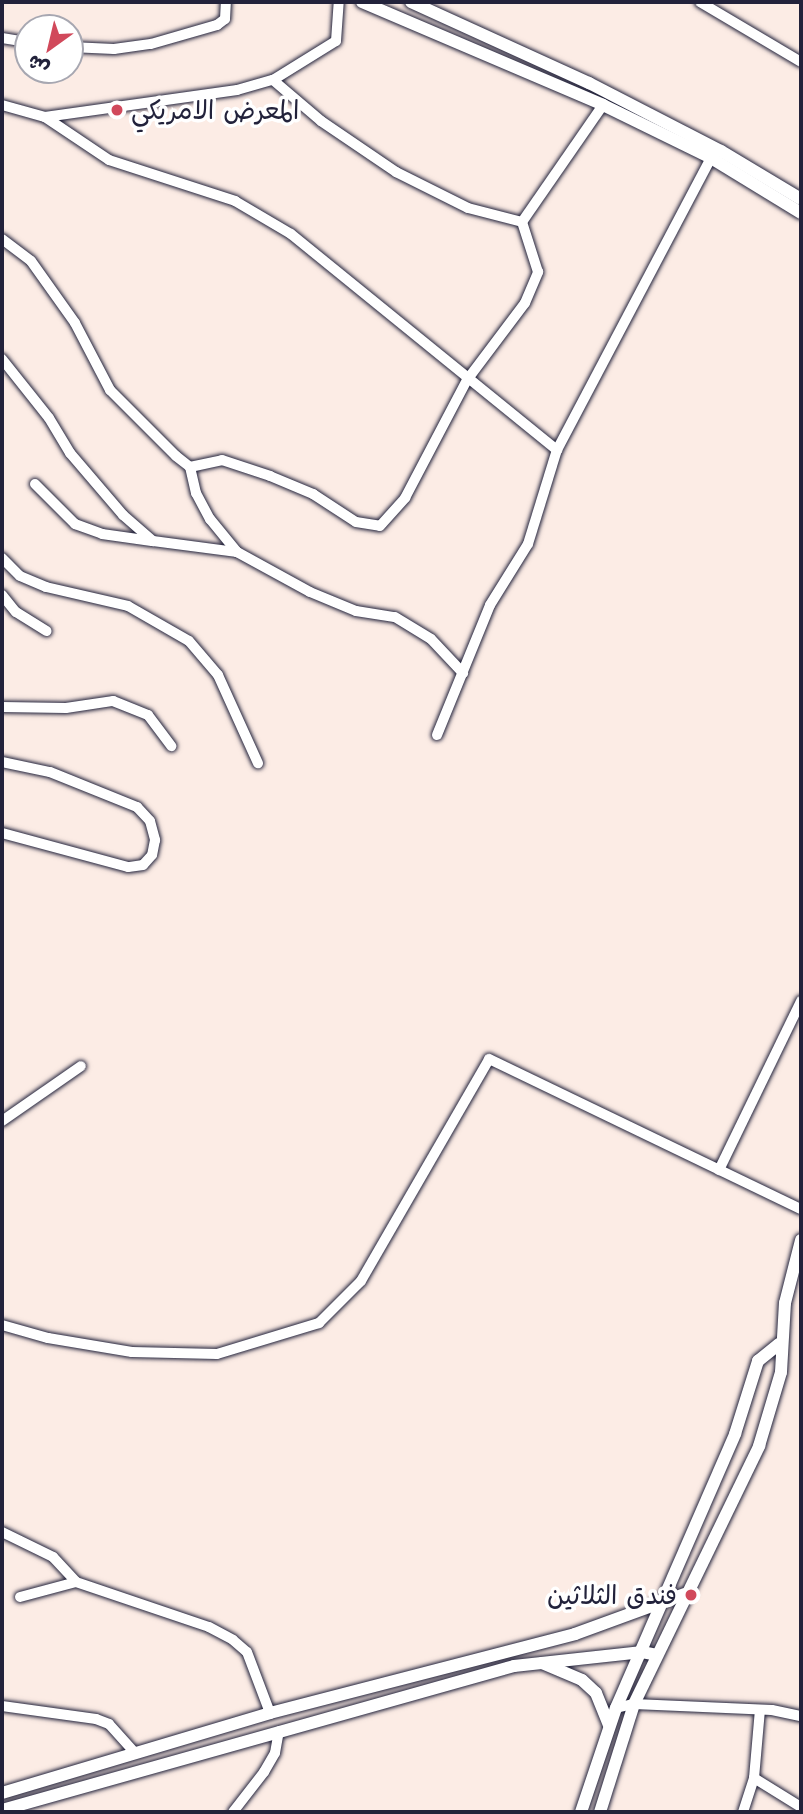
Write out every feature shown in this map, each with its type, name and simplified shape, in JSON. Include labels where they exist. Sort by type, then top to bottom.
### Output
[{"type":"street","points":[[84,48],[114,49],[151,44],[217,25],[225,19],[226,2]]},
{"type":"street","points":[[45,117],[237,90],[273,80],[336,41],[339,2]]},
{"type":"street","points":[[362,2],[603,105],[711,158],[801,214]]},
{"type":"street","points":[[411,2],[589,83],[721,150],[801,199]]},
{"type":"street","points":[[700,2],[801,62]]},
{"type":"street","points":[[717,2],[729,18]]},
{"type":"street","points":[[273,80],[320,121],[396,172],[468,208],[522,222]]},
{"type":"street","points":[[2,105],[45,117],[109,160],[235,201],[291,234],[467,380],[557,450]]},
{"type":"street","points":[[522,222],[603,105]]},
{"type":"street","points":[[437,735],[491,605],[528,544],[557,450],[711,158]]},
{"type":"street","points":[[190,467],[222,460],[313,494],[356,522],[380,526],[405,498],[467,380],[525,303],[538,272],[522,222]]},
{"type":"street","points":[[2,239],[31,261],[75,323],[110,390],[190,467],[196,493],[210,519],[237,552]]},
{"type":"street","points":[[2,359],[49,418],[70,453],[123,515],[153,541]]},
{"type":"street","points":[[35,484],[75,524],[102,534],[237,552],[321,597],[356,611],[395,617],[431,639],[463,673]]},
{"type":"street","points":[[2,558],[20,576],[46,587],[128,606],[189,641],[218,675],[258,763]]},
{"type":"street","points":[[2,595],[16,612],[47,631]]},
{"type":"street","points":[[2,707],[66,708],[113,701],[148,715],[172,746]]},
{"type":"street","points":[[2,762],[50,772],[137,807],[150,821],[155,840],[152,855],[143,864],[128,867],[2,833]]},
{"type":"street","points":[[719,1170],[801,1001]]},
{"type":"street","points":[[2,1325],[48,1338],[131,1352],[217,1354],[319,1323],[361,1280],[489,1059],[801,1209]]},
{"type":"street","points":[[2,1121],[81,1066]]},
{"type":"street","points":[[600,1812],[634,1704],[758,1446],[781,1372],[779,1344],[801,1240]]},
{"type":"street","points":[[582,1812],[617,1708],[735,1434],[758,1361],[779,1344]]},
{"type":"street","points":[[2,1532],[53,1557],[76,1582],[209,1627],[233,1640],[247,1652],[270,1713]]},
{"type":"street","points":[[20,1597],[76,1582]]},
{"type":"street","points":[[2,1793],[270,1713],[575,1634],[664,1599],[685,1594]]},
{"type":"street","points":[[2,1810],[279,1731],[539,1662],[642,1652],[657,1654]]},
{"type":"street","points":[[539,1662],[582,1680],[596,1693],[610,1729]]},
{"type":"street","points":[[617,1708],[634,1704],[760,1710],[801,1716]]},
{"type":"street","points":[[2,1706],[96,1719],[109,1724],[135,1753]]},
{"type":"street","points":[[743,1812],[754,1778],[760,1710]]},
{"type":"street","points":[[233,1812],[275,1753],[279,1731]]},
{"type":"street","points":[[754,1778],[801,1807]]},
{"type":"place","name":"المعرض الامريكي","points":[[117,110]]},
{"type":"place","name":"فندق الثلاثين","points":[[691,1595]]}]
